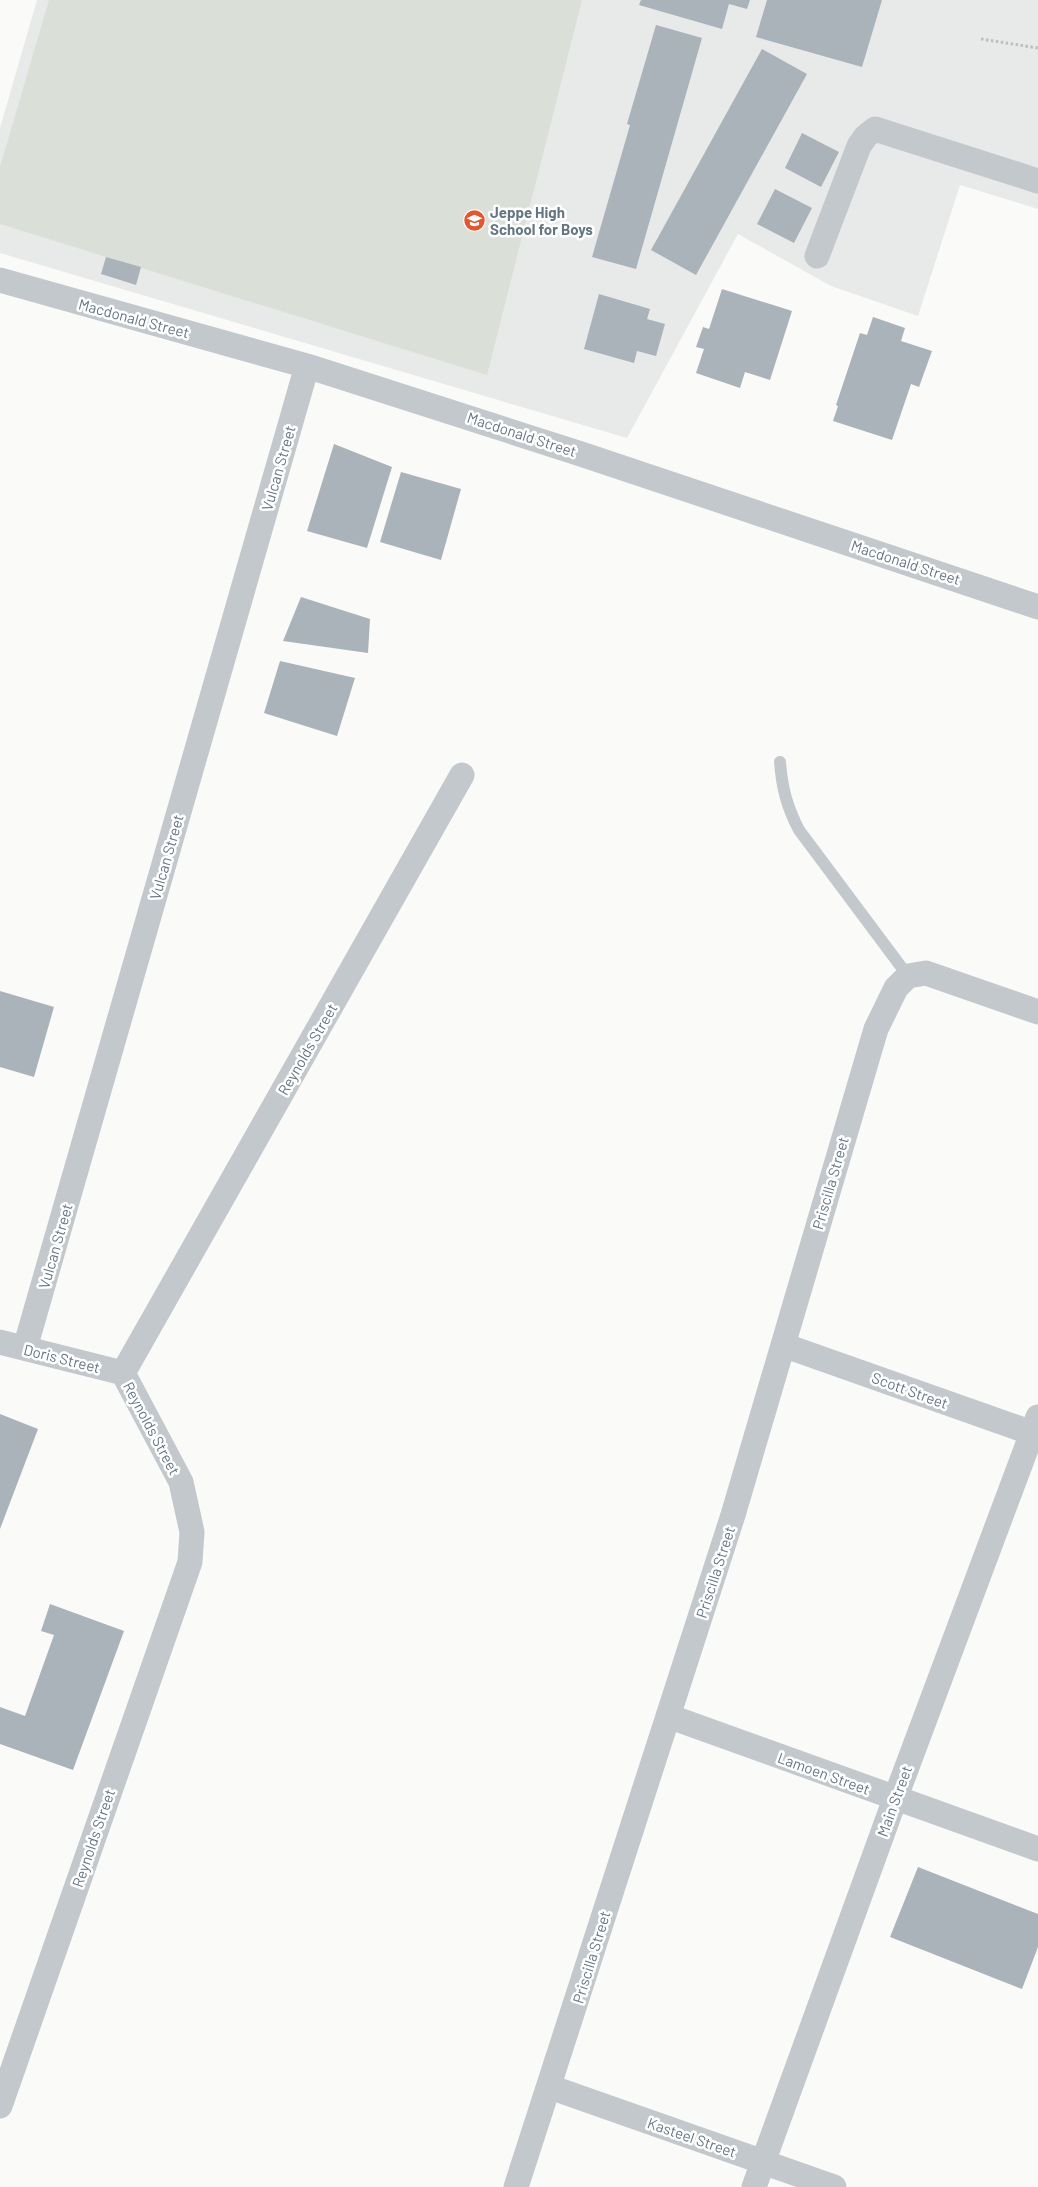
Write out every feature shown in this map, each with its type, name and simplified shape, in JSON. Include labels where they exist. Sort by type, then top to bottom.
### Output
[{"type":"street","points":[[817,256],[859,146],[866,136],[875,129],[1038,181]]},
{"type":"street","name":"Macdonald Street","points":[[0,280],[307,366],[961,579],[1038,607]]},
{"type":"street","name":"Vulcan Street","points":[[25,1348],[307,366]]},
{"type":"street","name":"Reynolds Street","points":[[0,2106],[190,1562],[192,1532],[181,1482],[123,1373],[462,775]]},
{"type":"street","points":[[917,974],[1038,1012]]},
{"type":"street","name":"Priscilla Street","points":[[516,2187],[550,2087],[733,1515],[876,1029],[896,988],[917,974]]},
{"type":"street","name":"Doris Street","points":[[0,1342],[123,1373]]},
{"type":"street","name":"Scott Street","points":[[783,1345],[1036,1429]]},
{"type":"street","name":"Main Street","points":[[754,2187],[895,1799],[1036,1429]]},
{"type":"street","name":"Lamoen Street","points":[[668,1716],[1038,1849]]},
{"type":"street","name":"Kasteel Street","points":[[550,2087],[834,2187]]},
{"type":"lane","points":[[780,762],[782,788],[799,830],[917,974]]},
{"type":"path","points":[[981,39],[1038,48]]},
{"type":"shaded area","name":"Jeppe High School for Boys","points":[[37,0],[1038,0],[1038,209],[960,185],[918,316],[831,286],[738,234],[627,438],[0,253],[0,128]]},
{"type":"shaded area","points":[[49,0],[582,0],[487,375],[0,224],[0,167]]},
{"type":"building","points":[[641,0],[750,0],[747,9],[729,4],[722,29],[639,5]]},
{"type":"building","points":[[767,0],[882,0],[862,67],[756,37]]},
{"type":"building","points":[[656,25],[702,38],[636,269],[592,257],[630,125],[627,124]]},
{"type":"building","points":[[762,49],[807,74],[696,275],[651,250]]},
{"type":"building","points":[[802,133],[839,152],[821,187],[785,168]]},
{"type":"building","points":[[775,189],[812,208],[794,243],[757,224]]},
{"type":"building","points":[[106,257],[141,267],[136,285],[101,274]]},
{"type":"building","points":[[722,289],[792,311],[770,380],[745,372],[740,388],[696,373],[704,349],[696,347],[703,327],[709,329]]},
{"type":"building","points":[[599,294],[650,309],[647,319],[665,324],[656,356],[637,351],[634,363],[584,349]]},
{"type":"building","points":[[873,317],[905,328],[901,341],[932,351],[919,387],[911,384],[892,440],[833,421],[838,406],[836,405],[860,333],[867,335]]},
{"type":"building","points":[[334,444],[392,467],[367,548],[307,531]]},
{"type":"building","points":[[401,472],[461,489],[441,560],[380,542]]},
{"type":"building","points":[[301,597],[370,619],[368,653],[283,641]]},
{"type":"building","points":[[280,661],[355,678],[337,736],[264,713]]},
{"type":"building","points":[[0,991],[54,1007],[34,1077],[0,1067]]},
{"type":"building","points":[[0,1414],[38,1429],[0,1529]]},
{"type":"building","points":[[50,1604],[124,1631],[73,1770],[0,1744],[0,1707],[25,1716],[54,1635],[41,1631]]},
{"type":"building","points":[[918,1867],[1038,1914],[1038,1947],[1022,1989],[890,1937]]},
{"type":"place","name":"Jeppe High School for Boys","points":[[474,221]]}]
